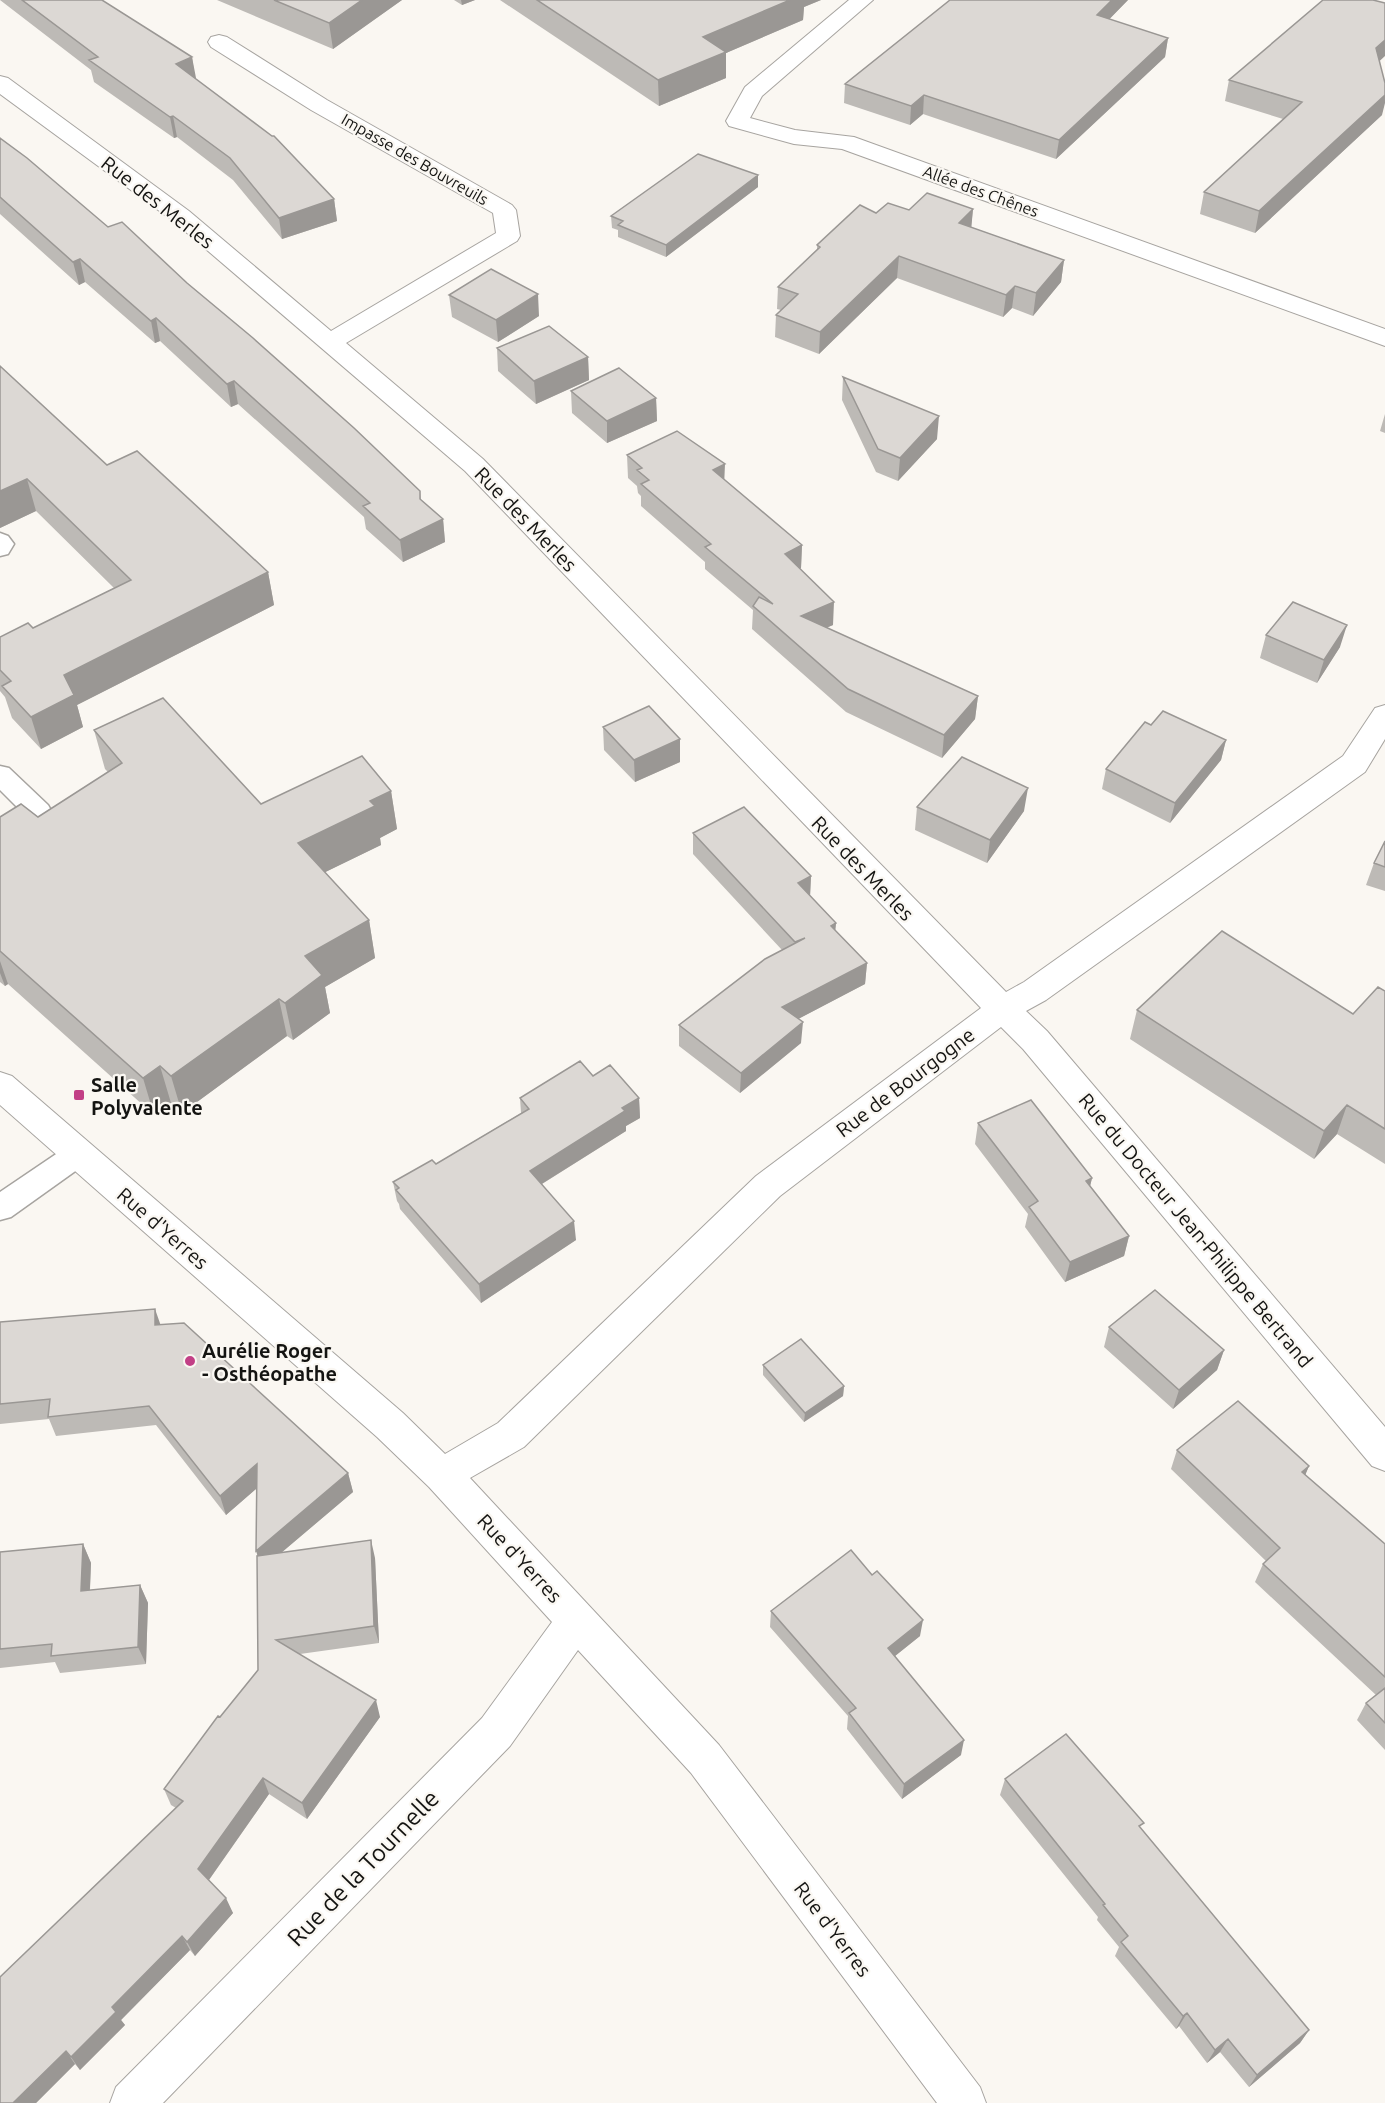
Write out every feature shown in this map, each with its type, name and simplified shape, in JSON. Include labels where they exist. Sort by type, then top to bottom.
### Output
[{"type":"street","name":"Allée des Chênes","points":[[862,0],[753,92],[737,121],[794,137],[846,142],[1385,338]]},
{"type":"street","name":"Impasse des Bouvreuils","points":[[219,42],[319,105],[504,210],[508,236],[329,343]]},
{"type":"street","name":"Rue des Merles","points":[[0,83],[181,216],[474,465],[1002,1009]]},
{"type":"street","name":"Rue de Bourgogne","points":[[442,1475],[511,1435],[768,1186],[1002,1009],[1035,991],[1354,764],[1385,715]]},
{"type":"street","name":"Rue du Docteur Jean-Philippe Bertrand","points":[[1002,1009],[1042,1049],[1385,1454]]},
{"type":"street","name":"Rue d'Yerres","points":[[0,1085],[390,1425],[442,1475],[705,1759],[964,2103]]},
{"type":"street","name":"Rue de la Tournelle","points":[[132,2103],[496,1732],[577,1620]]},
{"type":"lane","points":[[0,541],[2,544],[0,548]]},
{"type":"lane","points":[[0,775],[39,813],[0,837]]},
{"type":"lane","points":[[0,1208],[78,1154]]},
{"type":"building","points":[[22,0],[102,0],[192,57],[176,64],[274,136],[334,199],[279,218],[230,158],[173,116],[170,117],[89,60],[98,57]]},
{"type":"building","points":[[274,0],[362,0],[329,23]]},
{"type":"building","points":[[537,0],[790,0],[703,37],[726,52],[658,80]]},
{"type":"building","points":[[950,0],[1112,0],[1097,15],[1168,38],[1059,140],[924,95],[911,106],[845,84]]},
{"type":"building","points":[[1323,0],[1373,0],[1385,3],[1385,40],[1376,48],[1385,83],[1385,95],[1259,211],[1204,192],[1302,102],[1229,80]]},
{"type":"building","points":[[0,138],[108,227],[122,222],[187,283],[354,428],[420,491],[420,499],[443,519],[400,540],[363,506],[370,503],[234,381],[227,384],[156,318],[151,321],[80,259],[73,262],[0,197]]},
{"type":"building","points":[[698,154],[758,175],[666,245],[618,225],[623,221],[611,216]]},
{"type":"building","points":[[927,193],[973,209],[959,223],[1064,260],[1036,293],[1015,286],[1006,295],[899,256],[820,332],[776,315],[798,294],[778,287],[820,247],[817,245],[860,205],[876,213],[888,203],[909,210]]},
{"type":"building","points":[[491,269],[538,294],[496,320],[449,295]]},
{"type":"building","points":[[549,326],[588,357],[534,381],[497,348]]},
{"type":"building","points":[[0,366],[107,465],[137,451],[268,572],[64,675],[74,695],[31,717],[2,686],[11,681],[0,670],[0,637],[28,623],[33,628],[131,580],[27,479],[0,491]]},
{"type":"building","points":[[619,368],[656,398],[607,421],[571,391]]},
{"type":"building","points":[[843,377],[939,416],[900,458],[878,449]]},
{"type":"building","points":[[677,431],[725,464],[713,470],[802,545],[785,554],[834,602],[801,616],[978,696],[944,735],[848,689],[753,606],[759,597],[773,604],[705,547],[711,544],[641,484],[649,480],[637,470],[642,468],[627,455]]},
{"type":"building","points":[[1293,602],[1347,625],[1324,660],[1266,635]]},
{"type":"building","points":[[163,698],[261,804],[362,756],[391,791],[370,801],[375,806],[298,843],[369,920],[305,956],[322,975],[285,1003],[279,999],[171,1076],[160,1066],[143,1078],[0,951],[0,817],[21,804],[38,817],[122,763],[94,730]]},
{"type":"building","points":[[649,706],[680,739],[634,760],[603,727]]},
{"type":"building","points":[[1163,711],[1226,740],[1175,803],[1106,769],[1145,722],[1151,725]]},
{"type":"building","points":[[962,757],[1028,788],[990,840],[917,807]]},
{"type":"building","points":[[744,807],[811,876],[798,883],[836,923],[831,926],[867,963],[782,1007],[803,1022],[741,1073],[679,1025],[765,959],[805,938],[795,942],[693,833]]},
{"type":"building","points":[[1385,841],[1385,867],[1374,863]]},
{"type":"building","points":[[1222,931],[1353,1014],[1378,987],[1385,991],[1385,1129],[1347,1105],[1324,1131],[1137,1010]]},
{"type":"building","points":[[580,1061],[593,1076],[610,1065],[639,1098],[622,1108],[625,1111],[530,1171],[574,1221],[479,1284],[396,1190],[399,1188],[393,1182],[432,1160],[436,1164],[529,1109],[520,1098]]},
{"type":"building","points":[[1031,1100],[1092,1178],[1086,1181],[1129,1236],[1070,1262],[1029,1207],[1038,1201],[978,1123]]},
{"type":"building","points":[[1155,1290],[1224,1350],[1179,1390],[1109,1327]]},
{"type":"building","points":[[155,1309],[155,1325],[184,1323],[348,1473],[256,1551],[257,1464],[220,1496],[149,1406],[48,1417],[50,1399],[0,1404],[0,1322]]},
{"type":"building","points":[[801,1339],[844,1386],[805,1413],[763,1365]]},
{"type":"building","points":[[1238,1401],[1309,1466],[1302,1472],[1385,1544],[1385,1677],[1263,1564],[1280,1548],[1177,1450]]},
{"type":"building","points":[[371,1540],[374,1626],[276,1640],[376,1700],[302,1803],[263,1778],[198,1869],[226,1898],[187,1942],[182,1936],[112,2007],[116,2012],[71,2057],[66,2051],[13,2103],[0,2103],[0,1977],[183,1801],[164,1789],[218,1716],[220,1717],[258,1670],[257,1556]]},
{"type":"building","points":[[83,1544],[81,1591],[140,1585],[138,1647],[51,1656],[52,1644],[0,1649],[0,1552]]},
{"type":"building","points":[[851,1550],[872,1575],[877,1571],[923,1620],[888,1648],[964,1740],[904,1784],[849,1713],[856,1708],[771,1611]]},
{"type":"building","points":[[1385,1688],[1385,1723],[1366,1703]]},
{"type":"building","points":[[1066,1734],[1144,1823],[1139,1826],[1309,2030],[1257,2075],[1228,2039],[1215,2050],[1187,2013],[1183,2016],[1121,1942],[1128,1936],[1005,1779]]},
{"type":"place","name":"Salle Polyvalente","points":[[79,1095]]},
{"type":"place","name":"Aurélie Roger - Osthéopathe","points":[[190,1361]]}]
